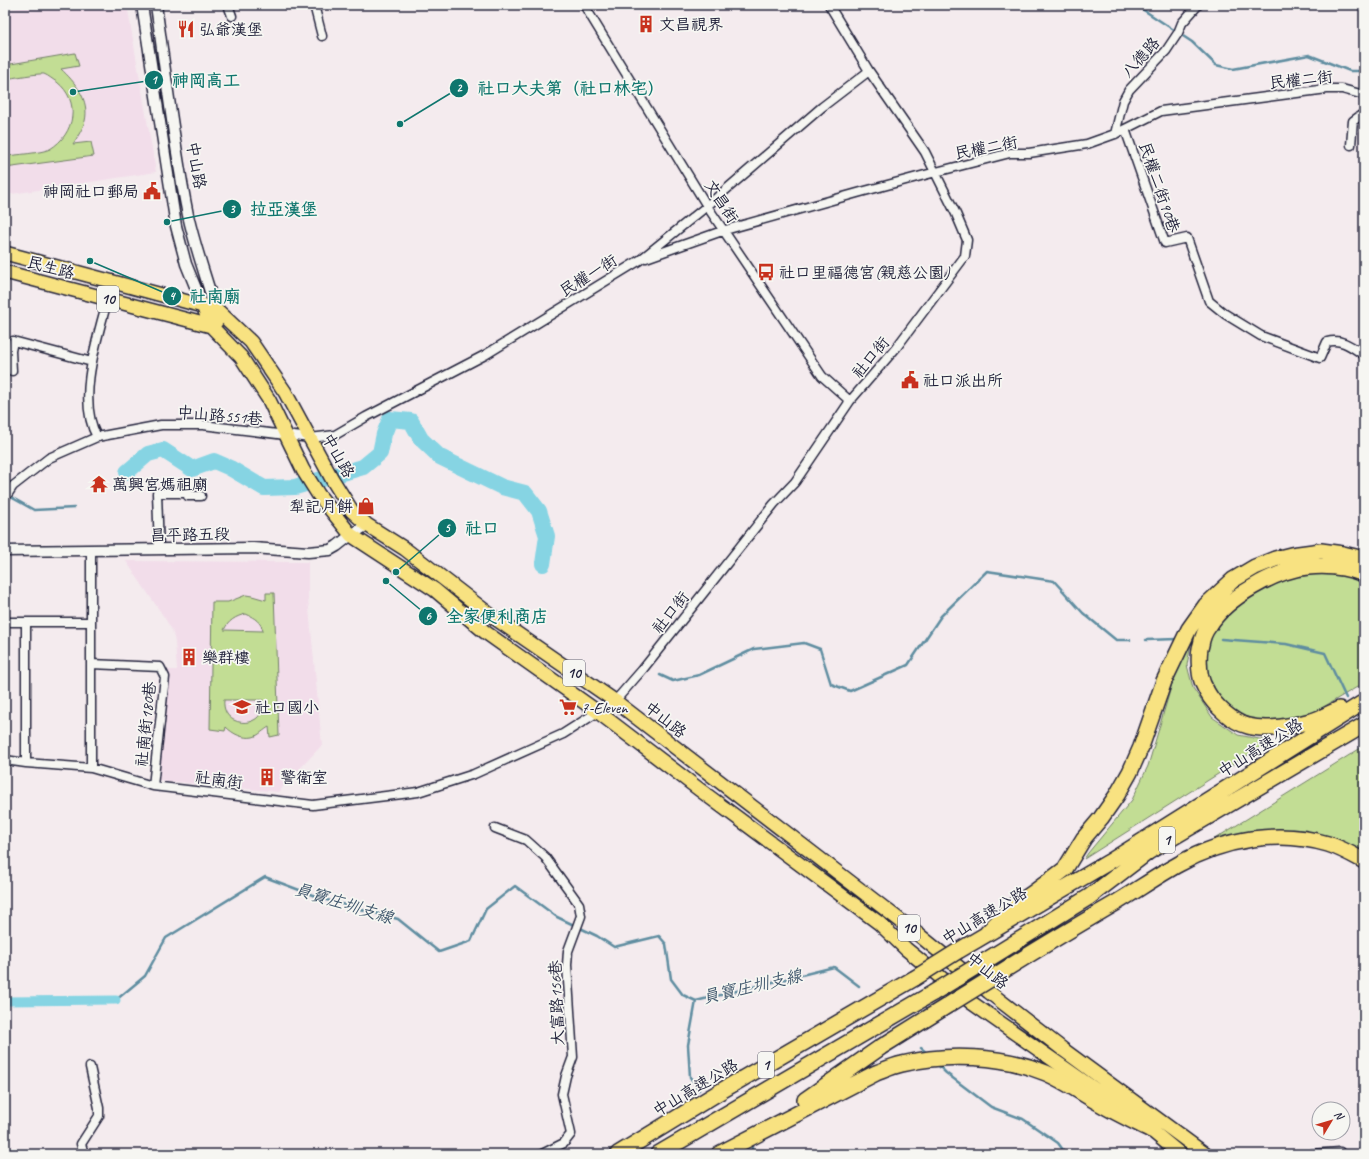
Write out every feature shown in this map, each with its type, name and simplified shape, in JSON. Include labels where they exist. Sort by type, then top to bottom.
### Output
[{"type":"highway","points":[[987,933],[1011,908],[1065,869],[1084,838],[1101,818],[1117,795],[1130,772],[1141,747],[1164,681],[1179,648],[1189,628],[1214,596],[1234,580],[1255,567],[1291,555],[1321,551],[1364,559]]},
{"type":"highway","points":[[1364,574],[1350,569],[1331,566],[1308,566],[1297,568],[1255,585],[1216,616],[1208,627],[1200,647],[1200,662],[1202,681],[1210,697],[1224,711],[1236,720],[1248,726],[1264,728],[1285,727],[1312,721],[1364,696]]},
{"type":"highway","name":"中山高速公路","points":[[618,1154],[716,1094],[915,978],[987,933],[1109,862],[1364,702]]},
{"type":"highway","name":"中山高速公路","points":[[658,1154],[933,993],[1089,898],[1148,852],[1364,725]]},
{"type":"highway","points":[[738,1144],[820,1090],[881,1047],[1027,955],[1180,863],[1210,850],[1232,843],[1275,836],[1329,844],[1364,861]]},
{"type":"highway","points":[[719,1154],[876,1073],[908,1063],[931,1058],[961,1056],[1020,1064],[1046,1072],[1099,1104],[1150,1130]]},
{"type":"main road","name":"民生路","points":[[5,253],[214,310]]},
{"type":"main road","name":"民生路","points":[[5,272],[211,326]]},
{"type":"main road","name":"中山路","points":[[214,310],[211,326],[241,357],[269,400],[311,482],[328,508],[351,535],[435,590],[485,632],[598,712],[879,923],[906,949],[972,1003],[1099,1092],[1180,1154]]},
{"type":"main road","name":"中山路","points":[[214,310],[251,342],[268,365],[285,392],[352,511],[367,525],[405,549],[493,617],[615,701],[919,936],[1065,1052],[1205,1154]]},
{"type":"main road","points":[[211,326],[214,310]]},
{"type":"street","name":"中山路","points":[[142,5],[176,226],[186,264],[214,310]]},
{"type":"street","name":"中山路","points":[[156,5],[188,215],[214,310]]},
{"type":"street","points":[[228,5],[232,16]]},
{"type":"street","points":[[314,5],[322,36]]},
{"type":"street","name":"文昌街","points":[[584,5],[707,206],[725,230],[822,376],[850,402]]},
{"type":"street","name":"社口街","points":[[615,701],[643,669],[774,504],[795,482],[850,402],[896,348],[965,256],[967,240],[936,172],[925,152],[869,71],[829,5]]},
{"type":"street","name":"八德路","points":[[1115,134],[1123,101],[1129,90],[1166,51],[1179,29],[1198,5]]},
{"type":"street","name":"民權一街","points":[[286,435],[310,438],[335,435],[485,354],[640,260],[707,206],[822,107],[869,71]]},
{"type":"street","name":"民權二街","points":[[640,260],[725,230],[936,172],[1010,153],[1029,153],[1087,144],[1115,134],[1161,111],[1327,89],[1342,89],[1364,95]]},
{"type":"street","points":[[1351,145],[1353,121],[1364,113]]},
{"type":"street","name":"民權二街90巷","points":[[1125,129],[1165,243],[1187,238],[1209,301],[1225,314],[1261,336],[1320,358],[1327,342],[1335,340],[1343,342],[1364,355]]},
{"type":"street","points":[[97,437],[92,429],[87,401],[92,362],[112,282]]},
{"type":"street","points":[[12,371],[11,351],[13,341],[92,362]]},
{"type":"street","name":"中山路551巷","points":[[5,498],[13,486],[49,458],[97,437],[160,425],[203,425],[286,435]]},
{"type":"street","points":[[159,549],[157,493],[189,493],[188,496],[201,496]]},
{"type":"street","name":"昌平路五段","points":[[5,551],[253,548],[308,552],[330,550],[367,525]]},
{"type":"street","points":[[91,550],[91,768]]},
{"type":"street","points":[[5,622],[91,622]]},
{"type":"street","points":[[26,622],[26,763]]},
{"type":"street","name":"社南街180巷","points":[[91,664],[160,667],[164,677],[153,786]]},
{"type":"street","name":"社南街","points":[[5,760],[91,768],[153,786],[313,804],[418,792],[474,774],[563,734],[615,701]]},
{"type":"street","name":"大富路156巷","points":[[495,828],[526,840],[545,857],[580,904],[581,916],[568,951],[567,965],[573,1057],[566,1076],[562,1094],[571,1134],[564,1143],[542,1154]]},
{"type":"street","points":[[84,1154],[81,1144],[99,1116],[100,1108],[90,1067]]},
{"type":"street","points":[[1312,1154],[1340,1152]]},
{"type":"shaded area","points":[[32,5],[127,5],[156,172],[5,195],[5,11]]},
{"type":"shaded area","name":"社口國小","points":[[126,561],[308,562],[308,598],[322,745],[278,792],[158,780],[168,670],[177,670],[175,642],[172,630]]},
{"type":"green space","points":[[75,53],[79,66],[61,69],[80,92],[85,106],[85,121],[73,144],[91,142],[94,156],[5,168],[5,156],[28,154],[46,150],[58,143],[70,126],[72,108],[70,98],[65,90],[48,76],[41,74],[5,79],[5,65]]},
{"type":"green space","points":[[1303,573],[1330,573],[1364,580],[1364,683],[1313,713],[1280,723],[1261,722],[1244,716],[1222,701],[1208,676],[1206,650],[1213,627],[1254,592]]},
{"type":"green space","points":[[266,593],[274,593],[279,735],[270,737],[269,727],[253,737],[238,735],[226,727],[225,731],[210,729],[212,602],[228,602],[246,595],[266,600]],"holes":[[[246,614],[257,621],[261,625],[263,631],[224,630],[233,619]],[[224,700],[263,700],[262,710],[258,717],[252,721],[236,721],[229,717],[225,710]]]},
{"type":"green space","points":[[1194,628],[1187,665],[1193,688],[1212,717],[1238,735],[1270,741],[1084,859],[1132,800],[1148,766],[1181,653]]},
{"type":"green space","points":[[1364,746],[1364,854],[1325,838],[1200,848]]},
{"type":"waterway","points":[[1136,5],[1192,42],[1216,65],[1233,69],[1309,55],[1350,71],[1364,71]]},
{"type":"waterway","points":[[127,472],[148,454],[163,450],[192,469],[214,461],[230,468],[264,488],[295,487],[363,467],[380,453],[384,434],[390,419],[411,421],[421,439],[440,457],[502,487],[525,493],[539,511],[547,536],[543,564]]},
{"type":"waterway","points":[[9,496],[34,510],[74,508]]},
{"type":"waterway","points":[[660,675],[673,681],[699,675],[754,649],[804,643],[820,649],[831,684],[850,691],[908,665],[941,616],[987,571],[1054,581],[1083,613],[1116,640],[1130,640]]},
{"type":"waterway","points":[[1146,640],[1177,639]]},
{"type":"waterway","points":[[1221,639],[1286,644],[1325,653],[1346,698]]},
{"type":"waterway","name":"員寶庄圳支線","points":[[116,1000],[145,976],[166,938],[265,877],[323,899],[398,919],[439,952],[471,941],[486,909],[515,886],[557,917],[597,936],[614,947],[659,936],[666,944],[671,979],[683,995],[696,1001],[834,967],[859,986]]},
{"type":"waterway","name":"員寶庄圳支線","points":[[5,1001],[116,1000]]},
{"type":"waterway","points":[[696,1001],[688,1045],[690,1077],[699,1090]]},
{"type":"waterway","points":[[921,1048],[927,1053]]},
{"type":"waterway","points":[[937,1064],[946,1073],[991,1107],[1023,1119],[1058,1143],[1066,1154]]},
{"type":"waterway","points":[[752,1148],[752,1154]]},
{"type":"place","name":"文昌視界","points":[[646,24]]},
{"type":"place","name":"弘爺漢堡","points":[[186,29]]},
{"type":"place","name":"神岡高工","points":[[73,92]]},
{"type":"place","name":"社口大夫第（社口林宅）","points":[[400,124]]},
{"type":"place","name":"神岡社口郵局","points":[[152,191]]},
{"type":"place","name":"拉亞漢堡","points":[[167,222]]},
{"type":"place","name":"社南廟","points":[[90,261]]},
{"type":"place","name":"社口里福德宮(親慈公園)","points":[[766,272]]},
{"type":"place","name":"社口派出所","points":[[910,380]]},
{"type":"place","name":"萬興宮媽祖廟","points":[[99,484]]},
{"type":"place","name":"犁記月餅","points":[[366,506]]},
{"type":"place","name":"社口","points":[[396,572]]},
{"type":"place","name":"全家便利商店","points":[[386,581]]},
{"type":"place","name":"樂群樓","points":[[189,657]]},
{"type":"place","name":"社口國小","points":[[242,707]]},
{"type":"place","name":"7-Eleven","points":[[568,707]]},
{"type":"place","name":"警衛室","points":[[267,777]]}]
